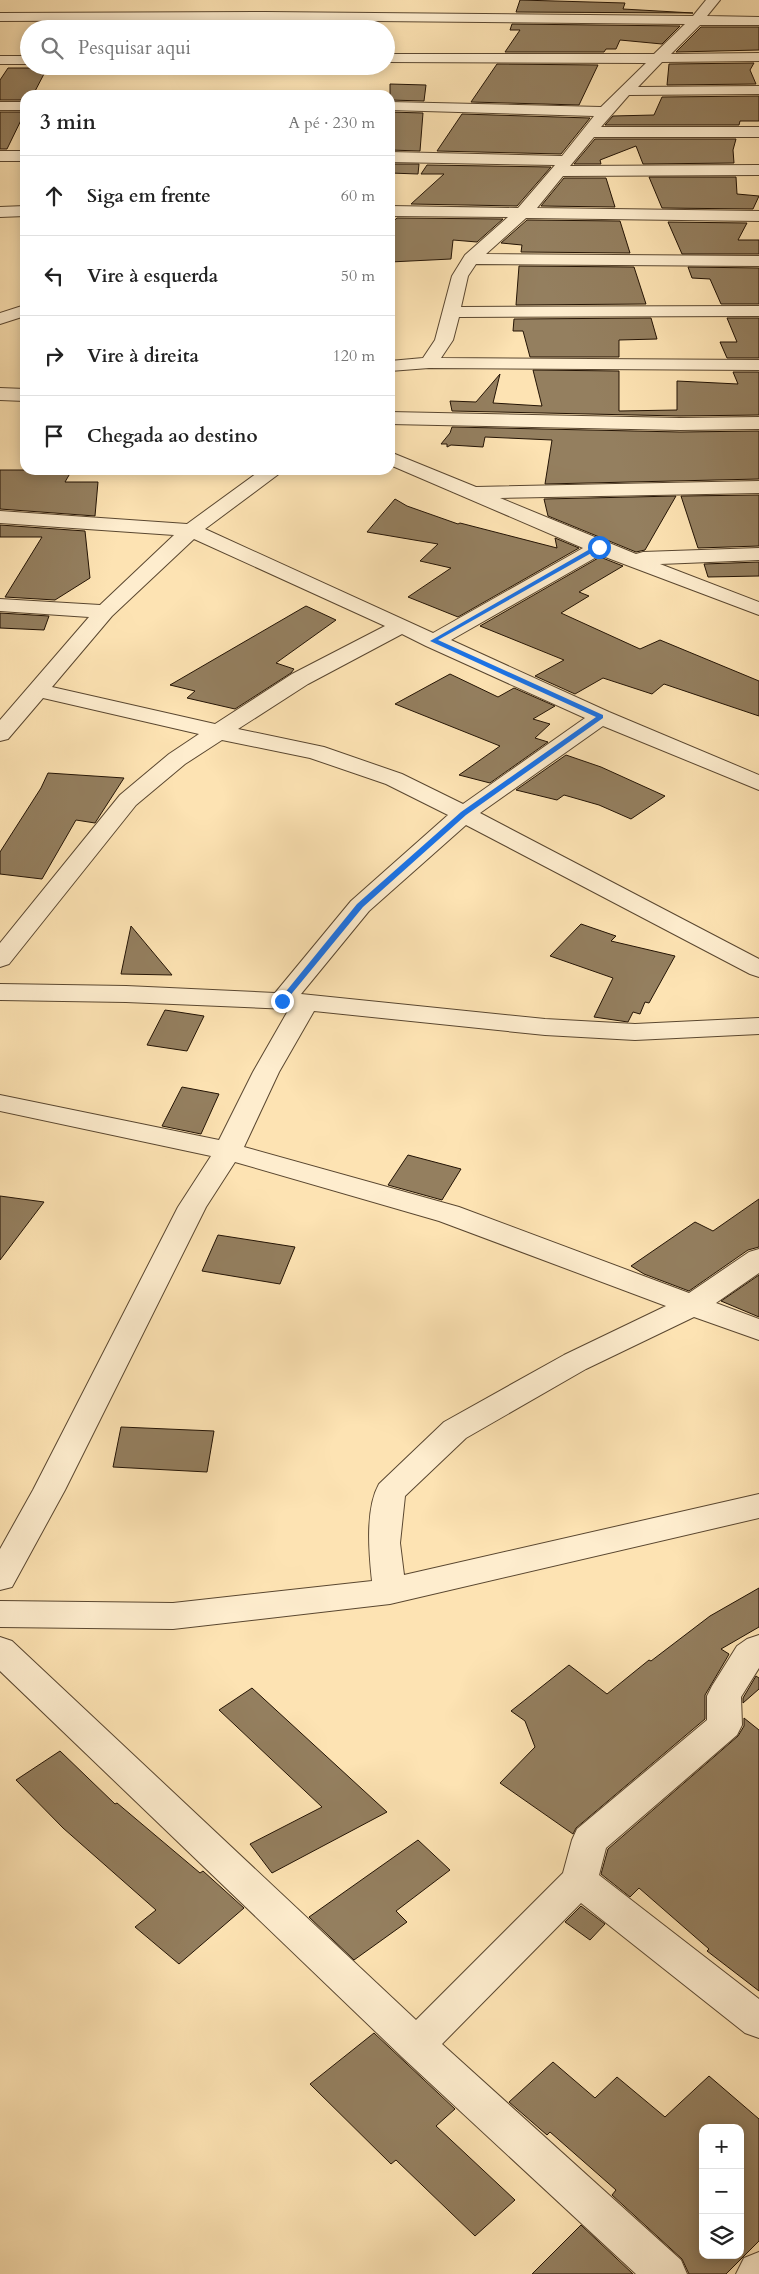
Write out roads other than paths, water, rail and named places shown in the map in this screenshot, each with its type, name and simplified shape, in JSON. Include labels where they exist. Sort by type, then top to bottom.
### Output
[{"type":"street","points":[[429,363],[444,340],[452,312],[454,290],[471,259],[532,204],[605,112],[696,21],[713,0]]},
{"type":"street","points":[[0,17],[266,16],[759,21]]},
{"type":"street","points":[[395,58],[759,57]]},
{"type":"street","points":[[0,60],[20,60]]},
{"type":"street","points":[[625,91],[759,90]]},
{"type":"street","points":[[0,106],[20,106]]},
{"type":"street","points":[[395,106],[605,112]]},
{"type":"street","points":[[588,132],[759,132]]},
{"type":"street","points":[[0,156],[20,156]]},
{"type":"street","points":[[395,157],[562,166],[759,170]]},
{"type":"street","points":[[395,210],[520,214],[759,216]]},
{"type":"street","points":[[0,212],[20,211]]},
{"type":"street","points":[[471,259],[759,261]]},
{"type":"street","points":[[452,312],[759,311]]},
{"type":"street","points":[[0,319],[20,312]]},
{"type":"street","points":[[395,366],[429,363],[759,366]]},
{"type":"street","points":[[0,394],[20,396]]},
{"type":"street","points":[[395,418],[680,424],[759,423]]},
{"type":"street","points":[[395,460],[599,547],[759,609]]},
{"type":"street","points":[[0,734],[105,612],[191,530],[267,475]]},
{"type":"street","points":[[470,492],[759,487]]},
{"type":"street","points":[[0,517],[191,530],[601,717],[759,783]]},
{"type":"street","points":[[434,641],[599,547]]},
{"type":"street","points":[[634,559],[759,554]]},
{"type":"street","points":[[0,605],[105,612]]},
{"type":"street","points":[[0,959],[128,800],[177,759],[300,679],[402,626]]},
{"type":"street","points":[[38,690],[218,732],[316,752],[394,779],[759,969]]},
{"type":"street","points":[[0,1578],[49,1490],[192,1207],[228,1151],[266,1072],[294,1002],[360,906],[464,814],[601,717]]},
{"type":"street","points":[[0,992],[126,994],[294,1002],[545,1027],[635,1032],[759,1026]]},
{"type":"street","points":[[0,1103],[228,1151],[450,1214],[759,1330]]},
{"type":"street","points":[[390,1590],[384,1543],[390,1492],[455,1430],[575,1362],[691,1306],[759,1259]]},
{"type":"street","points":[[0,1614],[174,1616],[390,1590],[759,1506]]},
{"type":"street","points":[[416,2045],[579,1881],[590,1840],[724,1725],[724,1696],[749,1655],[759,1648]]},
{"type":"street","points":[[0,1650],[416,2045],[666,2274]]},
{"type":"street","points":[[579,1881],[759,2021]]}]
